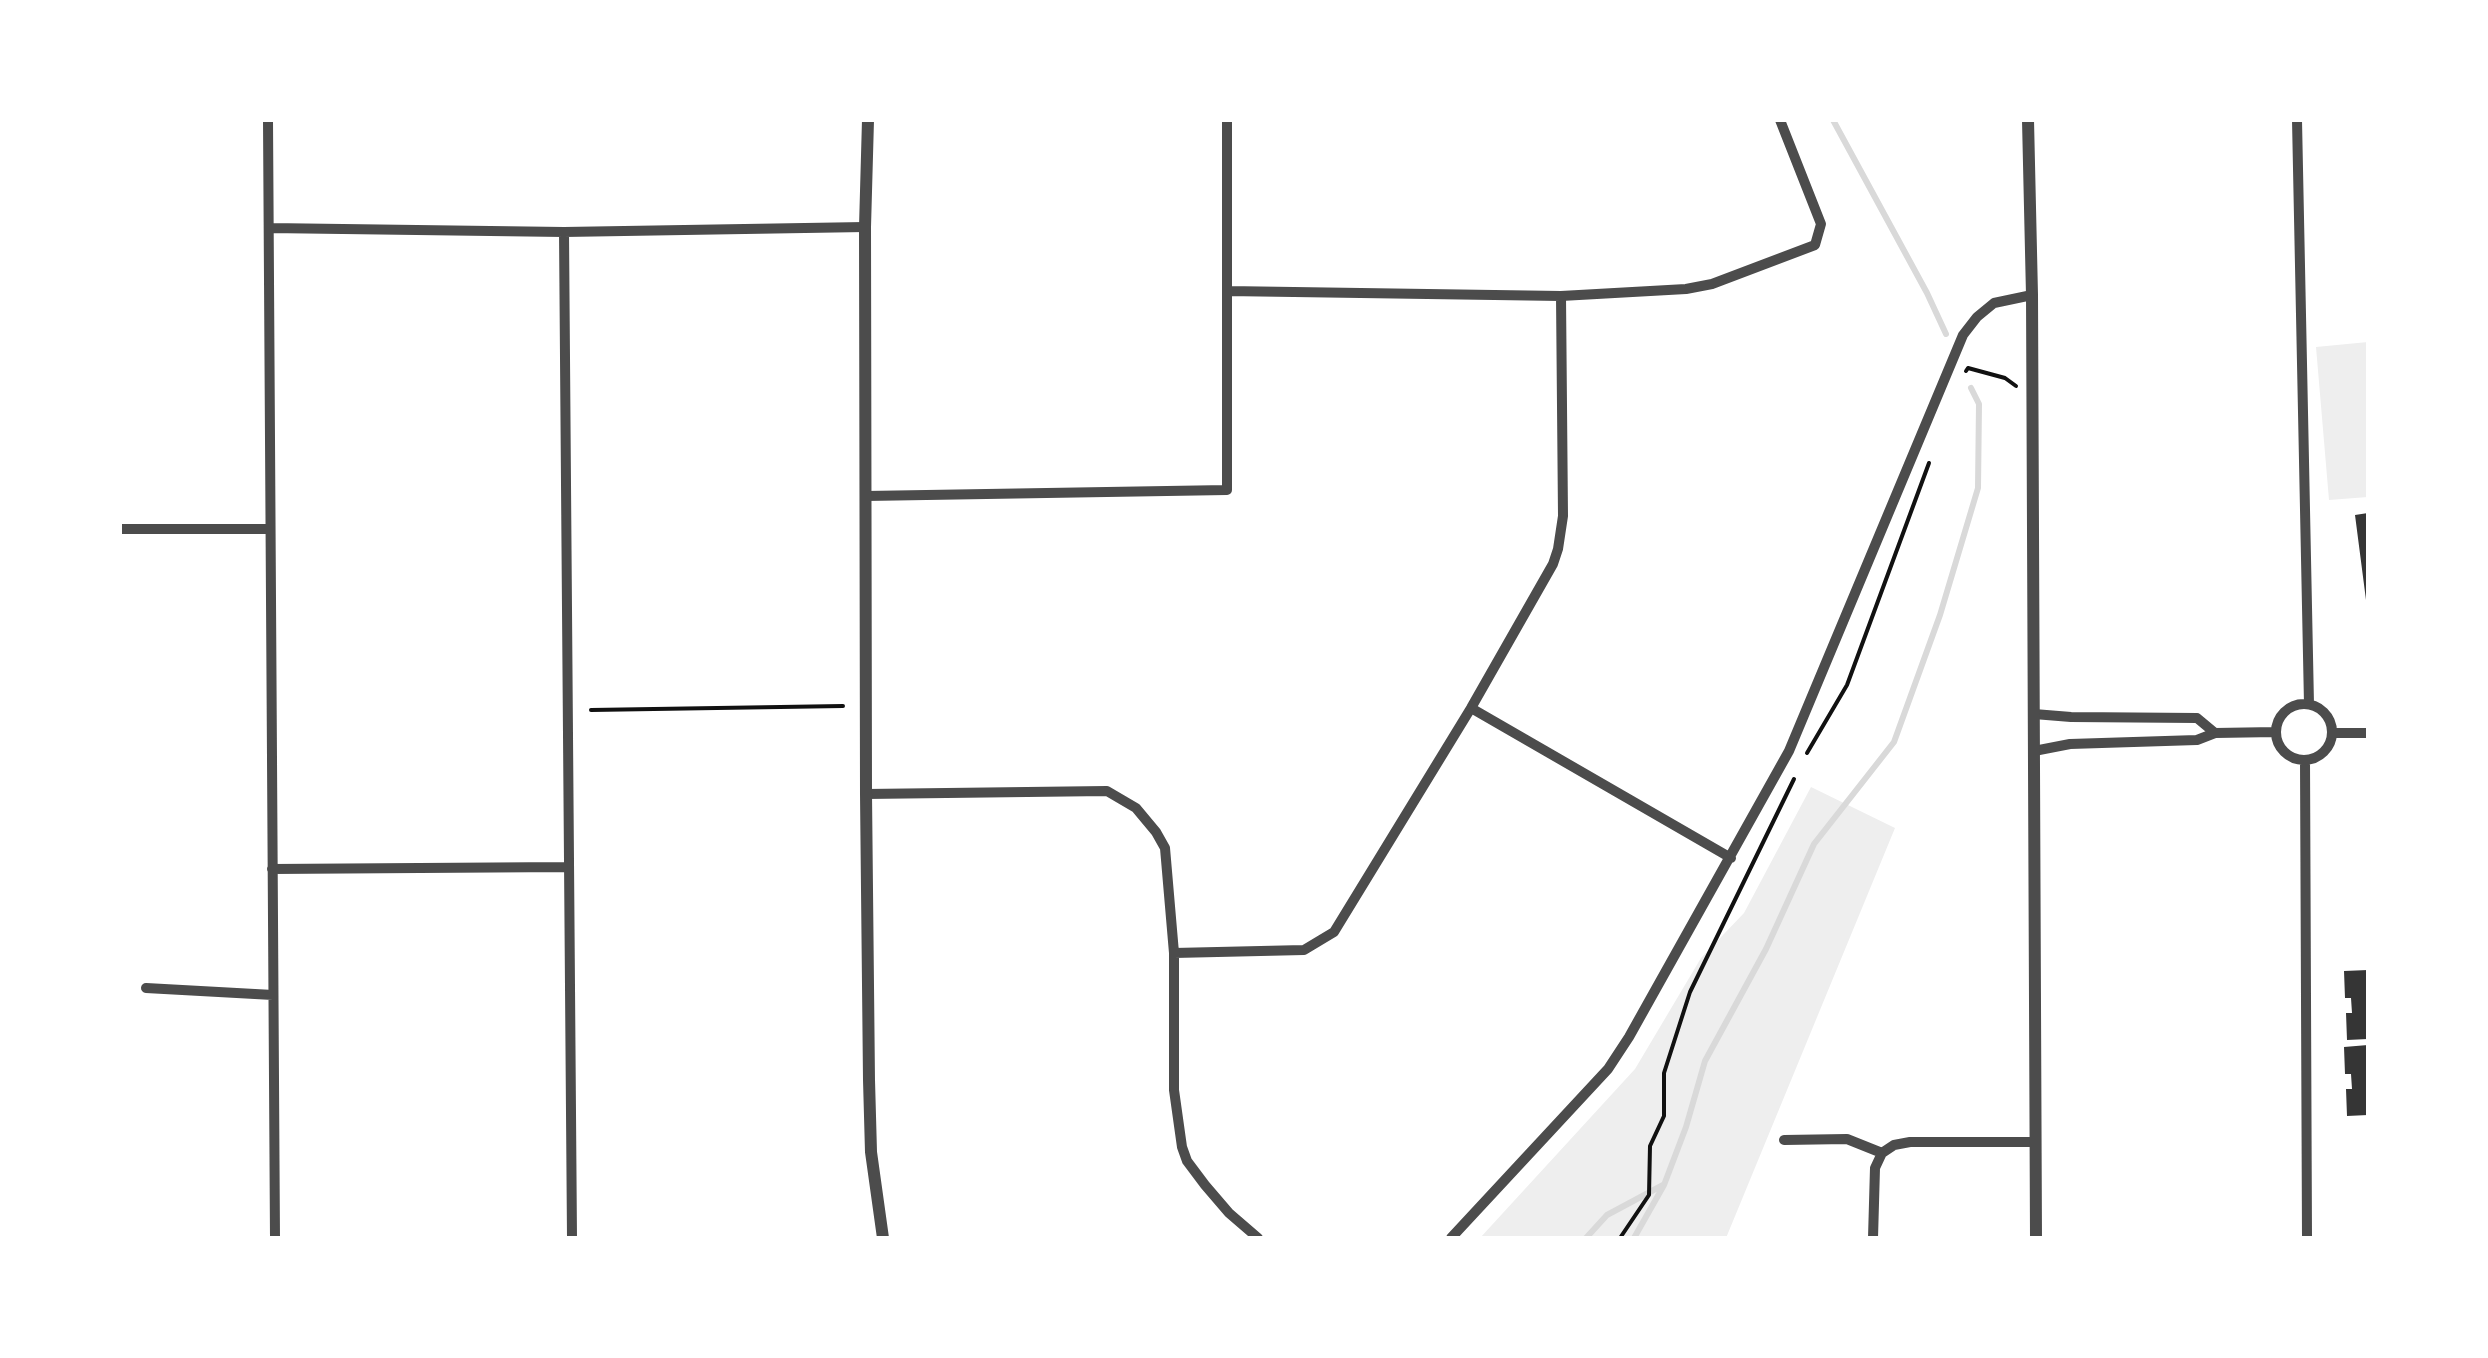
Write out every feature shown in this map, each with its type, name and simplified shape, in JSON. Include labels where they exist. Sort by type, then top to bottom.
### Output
[{"type":"street","points":[[268,120],[275,1238]]},
{"type":"street","points":[[868,120],[866,794],[871,1152],[883,1238]]},
{"type":"street","points":[[866,496],[1227,490],[1227,120]]},
{"type":"street","points":[[1226,291],[1561,296],[1686,289],[1735,276],[1815,245],[1820,224],[1780,120]]},
{"type":"street","points":[[2028,120],[2036,1238]]},
{"type":"street","points":[[2297,120],[2308,704]]},
{"type":"street","points":[[268,228],[564,232],[865,227]]},
{"type":"street","points":[[564,232],[572,1238]]},
{"type":"street","points":[[1452,1238],[1608,1068],[1629,1037],[1789,751],[1963,335],[1994,303],[2032,295]]},
{"type":"street","points":[[1174,953],[1304,950],[1334,932],[1471,708],[1553,564],[1558,548],[1563,516],[1561,296]]},
{"type":"street","points":[[120,529],[270,530]]},
{"type":"street","points":[[2308,704],[2327,716],[2332,733],[2320,756],[2305,761],[2280,748],[2276,732],[2279,718],[2287,709],[2308,704]]},
{"type":"street","points":[[1471,708],[1732,858]]},
{"type":"street","points":[[2034,714],[2197,718],[2214,733]]},
{"type":"street","points":[[2034,751],[2070,744],[2196,740],[2214,733],[2276,732]]},
{"type":"street","points":[[2332,733],[2368,733]]},
{"type":"street","points":[[2305,761],[2308,1238]]},
{"type":"street","points":[[866,794],[1106,791],[1136,808],[1164,848],[1174,953],[1174,1090],[1182,1147],[1205,1185],[1258,1238]]},
{"type":"street","points":[[272,869],[567,867]]},
{"type":"street","points":[[146,988],[273,995]]},
{"type":"street","points":[[1784,1140],[1847,1139],[1882,1153]]},
{"type":"street","points":[[1874,1238],[1875,1168],[1882,1153],[1894,1145],[2036,1142]]},
{"type":"path","points":[[1958,384],[1968,368],[2005,378],[2016,386],[2018,370],[2032,371]]},
{"type":"path","points":[[1808,752],[1847,685],[1932,452]]},
{"type":"path","points":[[591,710],[843,706]]},
{"type":"path","points":[[1620,1238],[1649,1195],[1650,1146],[1664,1116],[1664,1072],[1690,992],[1800,767]]},
{"type":"shaded area","points":[[2368,342],[2368,497],[2329,500],[2316,347]]},
{"type":"shaded area","points":[[1811,787],[1895,828],[1726,1238],[1480,1238],[1635,1069],[1701,958],[1744,913]]},
{"type":"building","points":[[2368,513],[2368,600],[2366,600],[2355,515]]},
{"type":"building","points":[[2368,970],[2368,1039],[2347,1040],[2346,1013],[2352,1013],[2351,998],[2345,998],[2344,971]]},
{"type":"building","points":[[2368,1045],[2368,1115],[2347,1116],[2346,1089],[2352,1089],[2351,1074],[2345,1074],[2344,1047]]},
{"type":"waterway","points":[[1833,120],[1946,334]]},
{"type":"waterway","points":[[1634,1238],[1664,1185],[1705,1061],[1766,949],[1814,844],[1894,742],[1940,615],[1978,488],[1979,404],[1971,388]]},
{"type":"waterway","points":[[1586,1238],[1607,1215],[1663,1185]]}]
